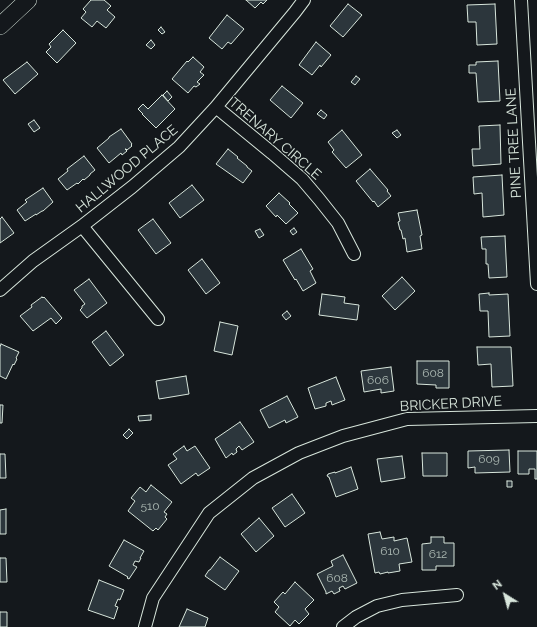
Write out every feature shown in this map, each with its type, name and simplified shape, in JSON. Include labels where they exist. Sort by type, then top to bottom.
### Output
[{"type":"street","points":[[0,26],[28,0]]},
{"type":"street","name":"HALLWOOD PLACE","points":[[0,290],[33,261],[82,226],[179,148],[216,107],[304,0]]},
{"type":"street","name":"PINE TREE LANE","points":[[521,0],[537,284]]},
{"type":"street","name":"TRENARY CIRCLE","points":[[216,107],[302,180],[338,223],[354,254]]},
{"type":"street","points":[[82,226],[158,319]]},
{"type":"street","name":"BRICKER DRIVE","points":[[145,627],[153,598],[209,513],[253,478],[299,453],[343,436],[407,419],[537,416]]},
{"type":"street","points":[[343,627],[356,617],[378,606],[402,600],[457,595]]},
{"type":"building","points":[[91,0],[104,0],[111,6],[107,10],[115,17],[106,28],[97,21],[92,27],[81,18],[86,12],[83,9]]},
{"type":"building","points":[[246,0],[267,0],[263,4],[261,2],[255,8]]},
{"type":"building","points":[[348,4],[362,15],[343,37],[330,26]]},
{"type":"building","points":[[495,4],[497,44],[477,45],[476,22],[468,22],[467,5]]},
{"type":"building","points":[[227,15],[244,29],[231,44],[228,42],[222,49],[209,38]]},
{"type":"building","points":[[161,27],[165,32],[162,34],[158,30]]},
{"type":"building","points":[[63,30],[76,43],[57,63],[46,52],[51,47],[49,44]]},
{"type":"building","points":[[151,40],[155,45],[151,49],[146,45]]},
{"type":"building","points":[[316,42],[331,55],[312,75],[299,65]]},
{"type":"building","points":[[193,57],[204,67],[200,72],[204,75],[197,82],[200,84],[196,87],[194,86],[188,93],[172,79],[187,61],[188,62]]},
{"type":"building","points":[[498,61],[500,101],[478,102],[476,73],[469,73],[469,65],[476,65],[476,62]]},
{"type":"building","points":[[27,62],[38,74],[15,94],[3,80]]},
{"type":"building","points":[[356,76],[360,79],[355,85],[351,82]]},
{"type":"building","points":[[282,86],[303,103],[291,118],[270,100]]},
{"type":"building","points":[[167,91],[172,97],[168,101],[163,95]]},
{"type":"building","points":[[162,95],[175,109],[156,128],[138,109],[143,104],[148,109]]},
{"type":"building","points":[[321,110],[327,115],[324,119],[317,114]]},
{"type":"building","points":[[34,120],[40,128],[34,132],[28,124]]},
{"type":"building","points":[[500,125],[501,164],[473,166],[472,149],[480,149],[479,126]]},
{"type":"building","points":[[121,129],[132,146],[127,150],[125,149],[127,151],[122,155],[121,153],[109,163],[97,148]]},
{"type":"building","points":[[342,130],[362,155],[346,168],[332,152],[334,150],[328,142]]},
{"type":"building","points":[[397,130],[401,135],[397,138],[392,133]]},
{"type":"building","points":[[228,149],[252,171],[243,183],[216,164]]},
{"type":"building","points":[[84,156],[95,170],[84,180],[83,179],[78,184],[77,183],[67,190],[58,179],[68,171],[67,169]]},
{"type":"building","points":[[370,169],[388,190],[387,191],[391,196],[378,207],[356,181]]},
{"type":"building","points":[[502,175],[504,215],[483,217],[482,193],[474,194],[473,177]]},
{"type":"building","points":[[192,185],[204,200],[180,218],[169,203]]},
{"type":"building","points":[[43,188],[53,202],[43,211],[25,221],[17,210],[27,202],[25,200]]},
{"type":"building","points":[[279,193],[298,213],[286,224],[277,215],[276,217],[266,206]]},
{"type":"building","points":[[417,210],[422,235],[420,236],[422,249],[407,252],[405,238],[403,239],[398,222],[400,221],[398,213]]},
{"type":"building","points":[[2,217],[14,233],[0,243],[0,219]]},
{"type":"building","points":[[153,219],[171,243],[156,254],[138,230]]},
{"type":"building","points":[[294,228],[297,232],[293,235],[290,231]]},
{"type":"building","points":[[260,229],[264,235],[259,238],[255,231]]},
{"type":"building","points":[[505,236],[507,277],[489,278],[488,264],[486,264],[486,249],[482,249],[481,237]]},
{"type":"building","points":[[301,249],[313,269],[310,271],[316,283],[303,291],[283,260]]},
{"type":"building","points":[[202,259],[220,283],[206,294],[188,270]]},
{"type":"building","points":[[402,277],[415,291],[395,310],[382,296]]},
{"type":"building","points":[[89,279],[107,303],[87,318],[80,310],[85,304],[74,290]]},
{"type":"building","points":[[489,293],[489,295],[508,294],[510,336],[489,337],[488,311],[480,311],[479,294]]},
{"type":"building","points":[[322,294],[345,297],[344,303],[359,305],[357,320],[319,315]]},
{"type":"building","points":[[42,297],[44,297],[62,318],[56,324],[51,318],[33,331],[20,316]]},
{"type":"building","points":[[287,311],[291,316],[286,320],[282,315]]},
{"type":"building","points":[[220,322],[238,326],[232,355],[214,351]]},
{"type":"building","points":[[106,331],[124,355],[110,366],[92,342]]},
{"type":"building","points":[[1,344],[19,352],[16,358],[17,359],[6,379],[0,376]]},
{"type":"building","points":[[477,347],[511,347],[513,386],[492,387],[491,364],[478,365]]},
{"type":"building","points":[[417,361],[449,361],[449,388],[436,388],[436,385],[417,384]]},
{"type":"building","points":[[391,367],[394,391],[381,393],[381,389],[364,392],[361,371]]},
{"type":"building","points":[[186,376],[189,394],[159,399],[156,381]]},
{"type":"building","points":[[336,377],[345,400],[332,405],[331,401],[326,403],[326,406],[315,409],[308,388]]},
{"type":"building","points":[[287,396],[298,417],[286,423],[285,420],[269,428],[260,410]]},
{"type":"building","points":[[0,405],[3,405],[2,423],[0,423]]},
{"type":"building","points":[[151,415],[151,420],[139,421],[138,416]]},
{"type":"building","points":[[240,422],[254,442],[242,450],[239,446],[236,449],[237,452],[233,455],[232,453],[226,458],[215,439]]},
{"type":"building","points":[[129,429],[133,433],[127,439],[123,435]]},
{"type":"building","points":[[184,446],[187,451],[195,446],[210,468],[198,476],[196,473],[181,484],[168,465],[177,459],[173,454]]},
{"type":"building","points":[[509,450],[510,472],[475,473],[475,467],[468,468],[468,451]]},
{"type":"building","points":[[518,451],[537,451],[537,479],[535,479],[535,469],[529,469],[529,474],[518,474]]},
{"type":"building","points":[[422,453],[447,453],[447,476],[423,476]]},
{"type":"building","points":[[0,454],[5,454],[6,478],[0,478]]},
{"type":"building","points":[[402,456],[405,478],[381,482],[377,459]]},
{"type":"building","points":[[351,467],[358,489],[336,497],[327,475]]},
{"type":"building","points":[[507,481],[512,481],[512,487],[507,487]]},
{"type":"building","points":[[151,485],[172,502],[164,512],[167,514],[165,517],[167,519],[158,530],[156,528],[153,531],[128,511],[135,501],[131,498],[140,487],[146,492]]},
{"type":"building","points":[[292,494],[305,513],[285,527],[272,508]]},
{"type":"building","points":[[6,509],[6,534],[0,534],[0,510]]},
{"type":"building","points":[[259,518],[274,536],[256,552],[241,534]]},
{"type":"building","points":[[380,532],[382,539],[394,537],[394,541],[407,538],[412,562],[399,564],[400,571],[380,574],[379,572],[375,573],[368,534]]},
{"type":"building","points":[[431,537],[444,537],[444,543],[454,543],[454,566],[436,566],[436,570],[422,570],[422,544],[431,543]]},
{"type":"building","points":[[124,540],[144,551],[139,562],[135,561],[133,565],[137,567],[129,579],[109,566]]},
{"type":"building","points":[[343,555],[357,583],[345,589],[343,586],[339,588],[340,591],[334,594],[332,591],[326,594],[317,574],[333,566],[331,561]]},
{"type":"building","points":[[220,557],[239,571],[225,590],[205,576]]},
{"type":"building","points":[[0,558],[6,558],[7,582],[0,582]]},
{"type":"building","points":[[99,580],[124,590],[120,600],[118,599],[115,606],[118,607],[114,619],[88,610]]},
{"type":"building","points":[[295,582],[314,600],[305,609],[309,614],[299,624],[295,620],[290,626],[275,612],[279,607],[274,602],[283,592],[285,594]]},
{"type":"building","points":[[187,609],[208,618],[205,627],[179,627]]},
{"type":"building","points":[[0,612],[7,612],[7,627],[0,627]]}]
